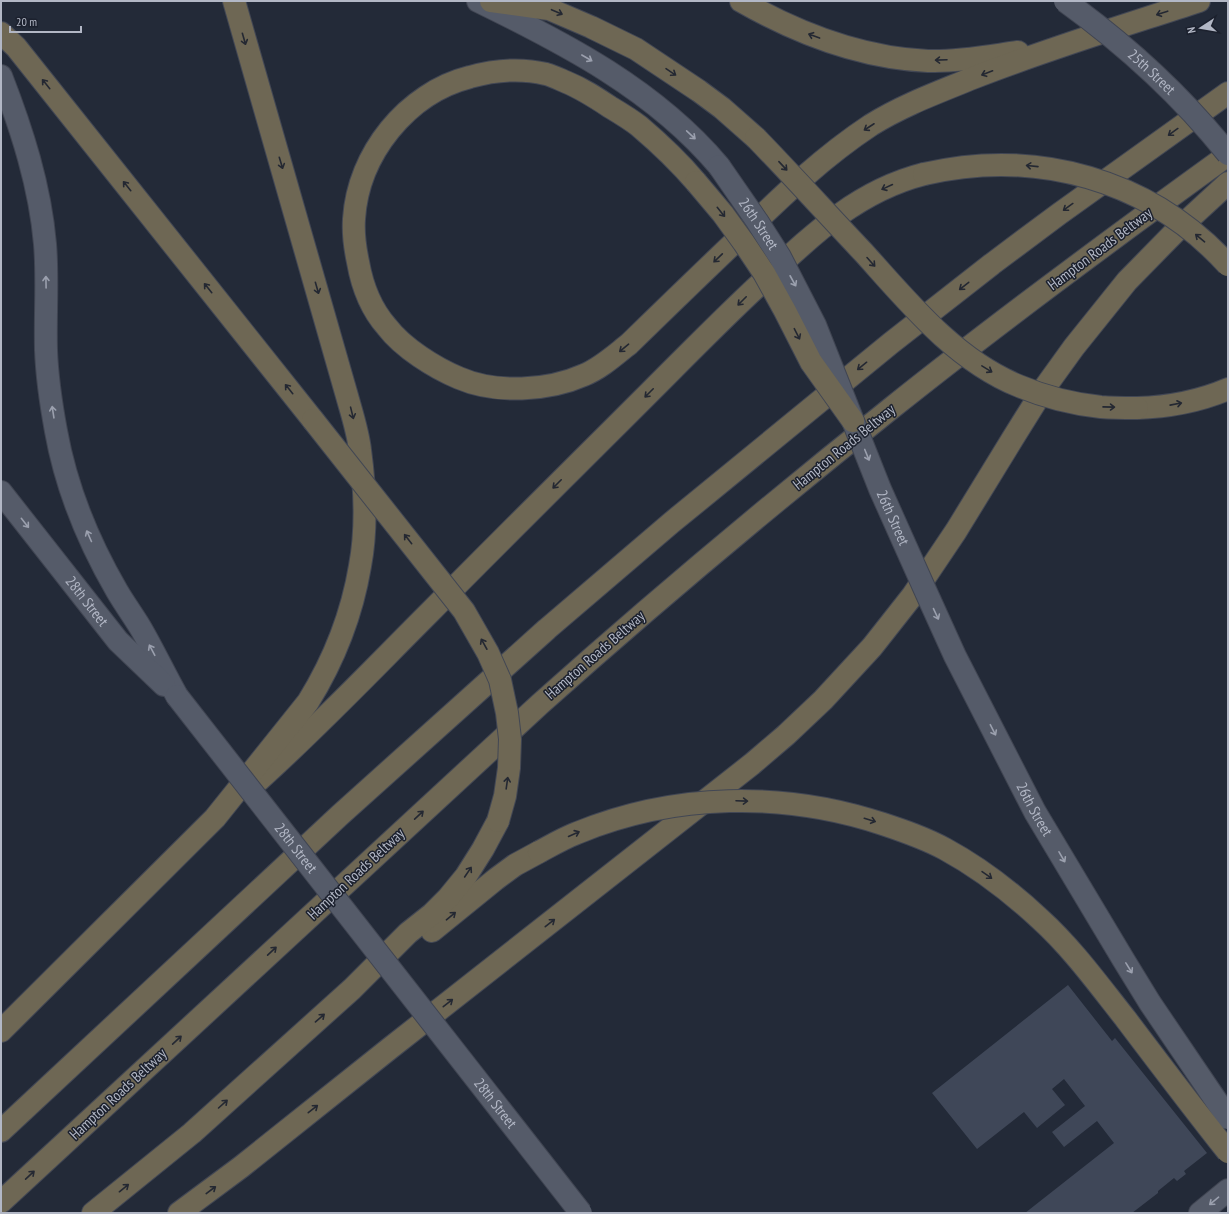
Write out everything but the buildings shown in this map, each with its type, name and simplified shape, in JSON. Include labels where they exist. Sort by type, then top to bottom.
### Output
[{"type":"highway","points":[[215,818],[308,702],[320,683],[343,632],[353,599],[361,565],[364,531],[360,449],[348,396],[234,1]]},
{"type":"highway","points":[[491,1],[550,9],[636,49],[699,91],[722,108],[756,138],[902,295],[954,347],[968,358],[1018,386],[1054,398],[1101,407],[1138,408],[1172,405],[1201,398],[1228,389]]},
{"type":"highway","points":[[740,1],[792,28],[837,44],[880,55],[902,58],[928,61],[954,60],[1063,45]]},
{"type":"highway","points":[[853,421],[811,362],[764,273],[727,220],[682,166],[637,125],[583,89],[547,74],[512,70],[482,74],[457,80],[434,91],[416,104],[400,118],[381,141],[358,190],[354,220],[355,246],[360,275],[370,302],[387,328],[407,347],[446,373],[468,382],[494,388],[516,389],[538,387],[560,383],[584,375],[608,361],[629,344],[779,199],[819,163],[872,124],[933,94],[1063,45],[1199,1]]},
{"type":"highway","points":[[1,33],[16,47],[464,611],[488,653],[500,680],[507,712],[510,740],[509,768],[505,796],[498,821],[466,876],[448,898],[408,934],[352,989],[192,1133],[94,1213]]},
{"type":"highway","points":[[1,1131],[346,810],[547,629],[672,523],[890,343],[992,264],[1228,93]]},
{"type":"highway","name":"Hampton Roads Beltway","points":[[1,1202],[534,709],[626,627],[890,409],[1121,232],[1228,154]]},
{"type":"highway","points":[[1,1031],[215,818],[288,754],[326,717],[479,562],[746,297],[807,239],[829,221],[851,206],[895,183],[924,174],[962,167],[994,164],[1056,169],[1081,175],[1133,194],[1160,209],[1204,241],[1228,266]]},
{"type":"highway","points":[[179,1213],[241,1167],[752,764],[824,700],[872,647],[913,595],[956,532],[1043,390],[1074,347],[1127,281],[1176,231],[1228,183]]},
{"type":"highway","points":[[352,989],[416,945],[496,879],[516,865],[577,833],[637,814],[671,806],[703,802],[735,800],[766,802],[809,806],[843,812],[908,832],[944,849],[1001,885],[1040,919],[1057,935],[1082,964],[1228,1152]]},
{"type":"main road","name":"26th Street","points":[[478,1],[538,30],[603,67],[673,119],[703,147],[719,166],[757,221],[780,257],[799,294],[827,355],[880,488],[955,656],[1036,812],[1081,890],[1150,1003],[1228,1118]]},
{"type":"main road","name":"25th Street","points":[[1065,1],[1106,31],[1155,74],[1185,104],[1228,154]]},
{"type":"main road","points":[[1,76],[24,137],[41,215],[45,245],[46,349],[49,387],[56,432],[66,474],[80,514],[97,553],[117,591],[140,627],[177,696]]},
{"type":"main road","name":"28th Street","points":[[1,492],[118,641],[177,696],[581,1213]]},
{"type":"main road","points":[[1200,1213],[1228,1190]]}]
